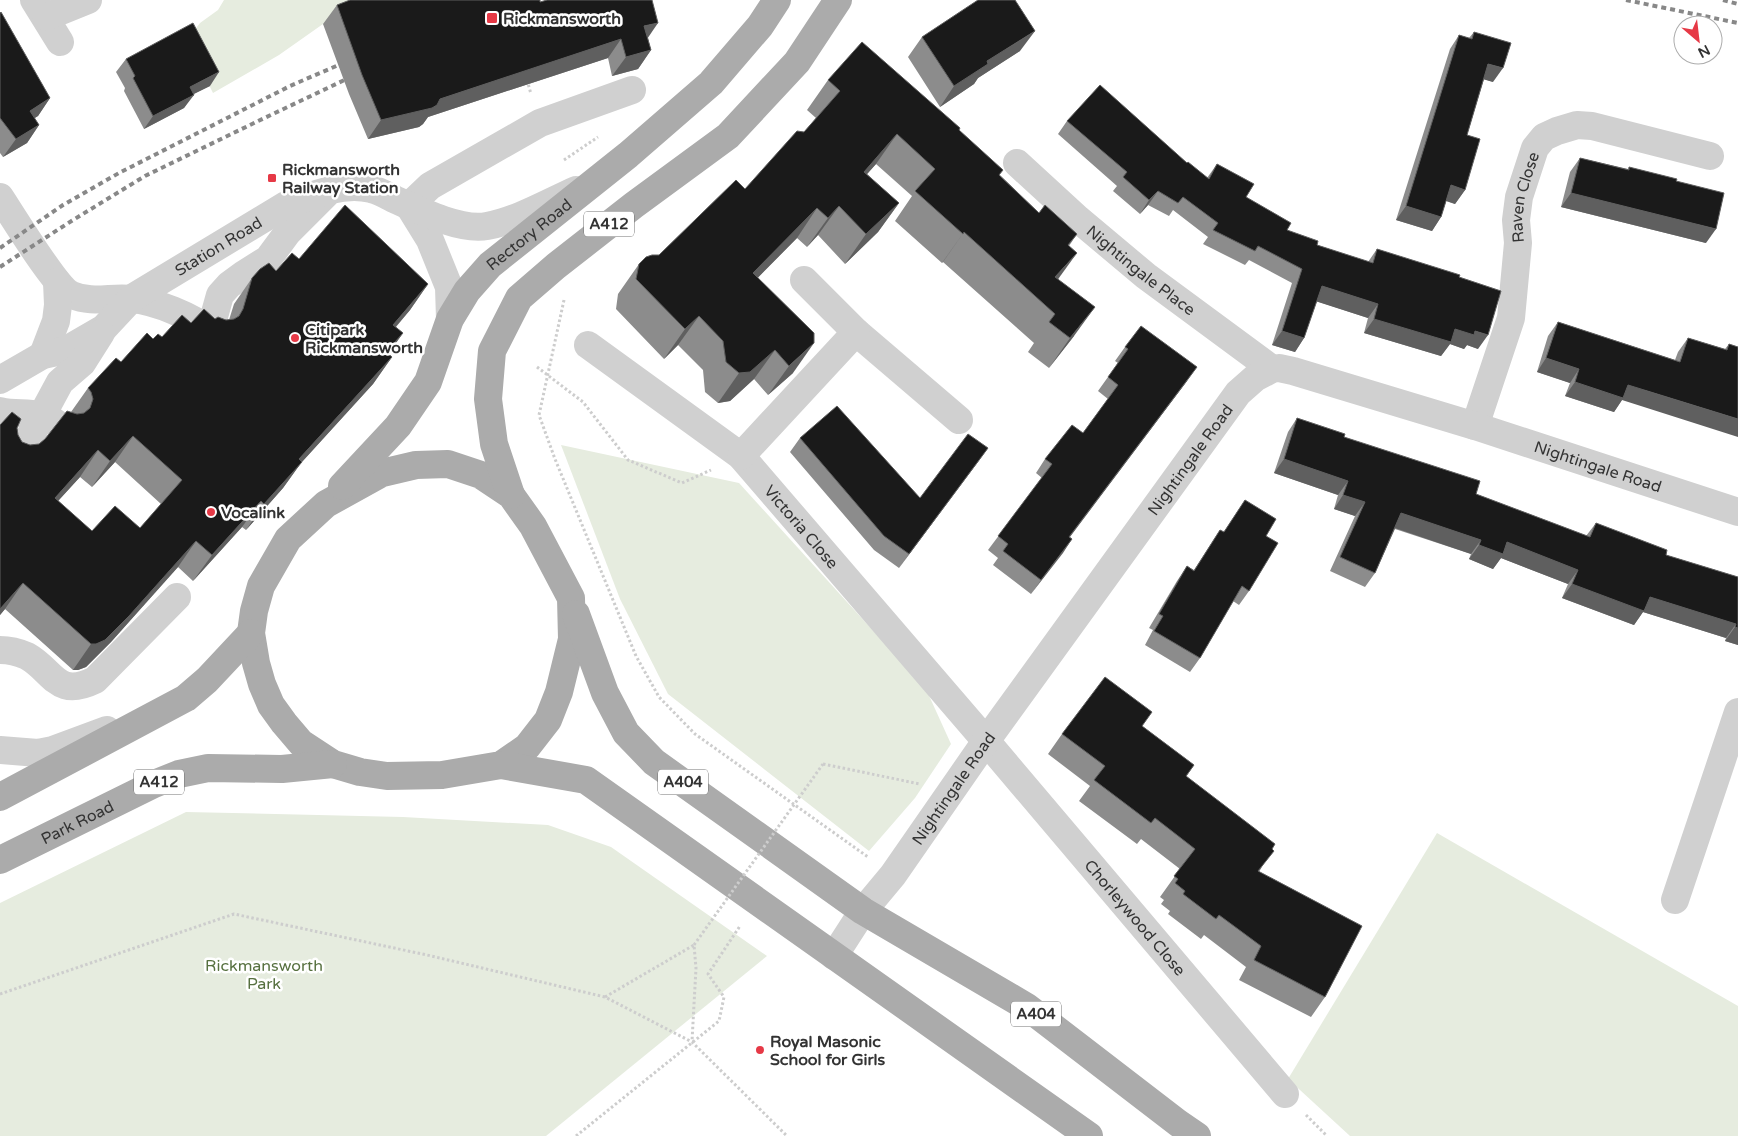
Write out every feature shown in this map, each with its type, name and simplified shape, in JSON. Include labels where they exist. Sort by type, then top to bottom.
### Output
[{"type":"main road","name":"Rectory Road","points":[[326,504],[398,426],[428,382],[450,319],[467,291],[490,265],[600,178],[711,83],[760,26],[777,0]]},
{"type":"main road","name":"A412","points":[[511,496],[494,444],[488,399],[492,351],[519,298],[556,266],[634,205],[728,136],[797,62],[838,0]]},
{"type":"main road","points":[[501,764],[527,747],[548,720],[559,692],[572,639],[571,598],[533,526],[511,496],[481,476],[448,464],[416,465],[382,473],[326,504],[288,540],[261,586],[254,611],[251,633],[256,663],[272,705],[301,743],[333,764],[360,772],[387,776],[442,775],[501,764],[586,780],[1089,1136]]},
{"type":"main road","name":"A404","points":[[571,598],[605,693],[626,733],[654,762],[863,911],[1027,1007],[1197,1136]]},
{"type":"main road","points":[[0,797],[186,698],[251,633]]},
{"type":"main road","name":"Park Road","points":[[0,860],[154,784],[180,774],[208,768],[282,769],[333,764]]},
{"type":"street","points":[[60,42],[40,9],[88,0]]},
{"type":"street","points":[[450,319],[449,287],[430,240],[409,206],[430,186],[540,123],[632,90]]},
{"type":"street","name":"Raven Close","points":[[1475,426],[1511,318],[1518,243],[1516,220],[1519,197],[1535,148],[1544,138],[1557,131],[1577,125],[1592,126],[1710,156]]},
{"type":"street","name":"Nightingale Place","points":[[1017,163],[1078,219],[1146,276],[1272,370]]},
{"type":"street","name":"Station Road","points":[[0,380],[43,355],[66,350],[104,328],[132,298],[286,204],[314,194],[352,187],[372,189],[409,206],[463,225],[486,226],[527,213],[600,178]]},
{"type":"street","points":[[0,197],[57,282],[71,295],[93,300],[132,298],[183,314],[210,330],[220,295],[229,285],[268,259],[288,232],[330,190]]},
{"type":"street","points":[[804,280],[856,332],[959,420]]},
{"type":"street","points":[[43,355],[56,321],[58,305],[57,282]]},
{"type":"street","points":[[50,421],[30,413],[1,411],[14,456],[33,432],[50,421],[60,382],[82,363],[104,328]]},
{"type":"street","points":[[741,456],[856,332]]},
{"type":"street","name":"Victoria Close","points":[[588,345],[741,456],[986,741]]},
{"type":"street","name":"Nightingale Road","points":[[834,956],[863,911],[893,875],[986,741],[1238,393],[1255,378],[1280,368],[1317,377],[1475,426],[1738,512]]},
{"type":"street","points":[[0,650],[13,651],[28,657],[57,682],[70,687],[85,685],[95,680],[177,597]]},
{"type":"street","points":[[0,750],[38,753],[53,750],[163,710]]},
{"type":"street","points":[[1675,900],[1738,712]]},
{"type":"street","name":"Chorleywood Close","points":[[986,741],[1285,1094]]},
{"type":"path","points":[[525,76],[528,84]]},
{"type":"path","points":[[537,367],[582,402],[628,460],[637,464],[682,483],[741,456]]},
{"type":"path","points":[[548,375],[539,415],[558,468],[632,648],[659,697],[694,734],[893,875]]},
{"type":"path","points":[[605,997],[694,945],[823,764],[952,790]]},
{"type":"path","points":[[0,994],[234,914],[427,955],[605,997],[692,1042],[787,1136]]},
{"type":"path","points":[[576,1136],[719,1021],[724,997],[708,974],[744,920]]},
{"type":"path","points":[[692,1042],[696,968],[694,945]]},
{"type":"green space","points":[[224,0],[386,0],[323,24],[279,55],[213,93],[194,55],[193,32],[200,23],[218,10]]},
{"type":"green space","points":[[561,445],[739,483],[926,689],[951,744],[915,798],[869,851],[668,694],[620,599]]},
{"type":"green space","name":"Rickmansworth Park","points":[[186,812],[403,817],[548,825],[611,847],[767,956],[546,1136],[0,1136],[0,903]]},
{"type":"green space","points":[[1437,833],[1738,1006],[1738,1136],[1350,1136],[1288,1079]]},
{"type":"building","points":[[350,0],[540,0],[540,2],[547,0],[652,0],[658,23],[644,26],[651,50],[626,57],[621,39],[440,99],[437,105],[432,108],[381,120],[362,75],[337,5]]},
{"type":"building","points":[[978,0],[1015,0],[1035,31],[987,61],[988,64],[954,86],[922,37]]},
{"type":"building","points":[[1,12],[50,98],[30,111],[39,125],[16,139],[0,118]]},
{"type":"building","points":[[193,23],[219,72],[190,87],[194,95],[153,116],[133,78],[135,76],[126,59]]},
{"type":"building","points":[[1474,32],[1511,43],[1503,68],[1488,64],[1467,135],[1480,139],[1465,190],[1451,185],[1441,217],[1406,206],[1459,35],[1472,39]]},
{"type":"building","points":[[862,42],[960,128],[959,130],[1003,170],[999,175],[1039,213],[1045,205],[1077,234],[1068,245],[1077,253],[1055,277],[1095,307],[1070,338],[1049,322],[1055,314],[964,232],[963,234],[915,191],[935,169],[897,134],[864,172],[899,203],[866,234],[839,206],[828,218],[817,208],[753,273],[814,333],[814,343],[789,366],[775,350],[750,372],[739,373],[726,362],[723,341],[699,316],[685,329],[636,279],[639,264],[646,257],[659,255],[736,180],[745,189],[797,131],[804,132],[840,91],[828,80]]},
{"type":"building","points":[[1100,85],[1187,163],[1209,179],[1217,164],[1254,184],[1246,197],[1291,223],[1287,230],[1318,241],[1317,245],[1373,263],[1377,249],[1460,275],[1459,277],[1501,291],[1488,335],[1475,331],[1474,335],[1455,329],[1451,342],[1374,319],[1378,304],[1322,286],[1304,338],[1282,331],[1302,269],[1258,246],[1255,251],[1213,230],[1218,223],[1183,197],[1178,203],[1158,191],[1149,200],[1123,177],[1127,172],[1067,121]]},
{"type":"building","points":[[1580,158],[1629,170],[1629,167],[1724,193],[1716,229],[1571,193]]},
{"type":"building","points":[[345,205],[428,284],[393,325],[403,333],[386,352],[392,357],[299,459],[302,462],[264,504],[261,501],[212,555],[196,541],[105,640],[91,644],[23,583],[0,609],[0,425],[12,412],[21,419],[17,428],[22,442],[30,445],[39,444],[67,411],[77,414],[84,413],[90,408],[93,399],[88,388],[116,358],[121,362],[147,333],[153,339],[158,334],[162,337],[182,315],[191,323],[204,309],[215,319],[218,317],[226,320],[234,319],[239,316],[243,309],[252,278],[260,269],[269,263],[276,271],[292,253],[299,259]],"holes":[[[133,436],[182,480],[140,528],[115,506],[92,531],[55,498],[98,450],[110,461]]]},
{"type":"building","points":[[1558,322],[1680,362],[1688,338],[1727,350],[1729,344],[1738,347],[1738,419],[1628,385],[1623,398],[1575,382],[1579,369],[1546,358]]},
{"type":"building","points":[[1141,326],[1197,367],[1069,537],[1072,539],[1041,580],[1003,551],[1008,544],[998,536],[1052,464],[1045,459],[1072,425],[1083,433],[1118,385],[1108,377],[1128,349],[1125,347]]},
{"type":"building","points":[[837,406],[920,498],[968,434],[988,448],[909,554],[884,536],[800,438]]},
{"type":"building","points":[[1297,418],[1345,434],[1344,437],[1480,481],[1476,494],[1590,537],[1596,523],[1667,550],[1666,555],[1738,577],[1738,628],[1735,627],[1736,624],[1650,597],[1644,611],[1572,584],[1578,570],[1507,542],[1503,554],[1479,545],[1481,540],[1401,513],[1375,573],[1340,557],[1365,502],[1343,495],[1348,481],[1284,459]]},
{"type":"building","points":[[1245,500],[1276,519],[1266,536],[1278,543],[1249,591],[1242,586],[1200,658],[1154,631],[1163,616],[1159,614],[1187,566],[1194,571],[1220,530],[1224,532]]},
{"type":"building","points":[[1105,677],[1152,712],[1142,726],[1194,765],[1186,776],[1275,844],[1272,849],[1274,851],[1258,871],[1362,926],[1325,997],[1254,960],[1261,946],[1219,915],[1216,919],[1183,894],[1185,891],[1175,883],[1178,879],[1174,876],[1195,849],[1155,818],[1151,823],[1094,780],[1105,766],[1062,734]]},
{"type":"railway","points":[[1626,0],[1738,23]]},
{"type":"railway","points":[[1723,0],[1738,4]]},
{"type":"railway","points":[[0,248],[63,205],[119,173],[290,86],[350,60]]},
{"type":"railway","points":[[0,267],[145,176],[355,75]]},
{"type":"place","name":"Rickmansworth","points":[[492,18]]},
{"type":"place","name":"Rickmansworth Railway Station","points":[[272,178]]},
{"type":"place","name":"Citipark Rickmansworth","points":[[295,338]]},
{"type":"place","name":"Vocalink","points":[[211,512]]},
{"type":"place","name":"Royal Masonic School for Girls","points":[[760,1050]]}]
